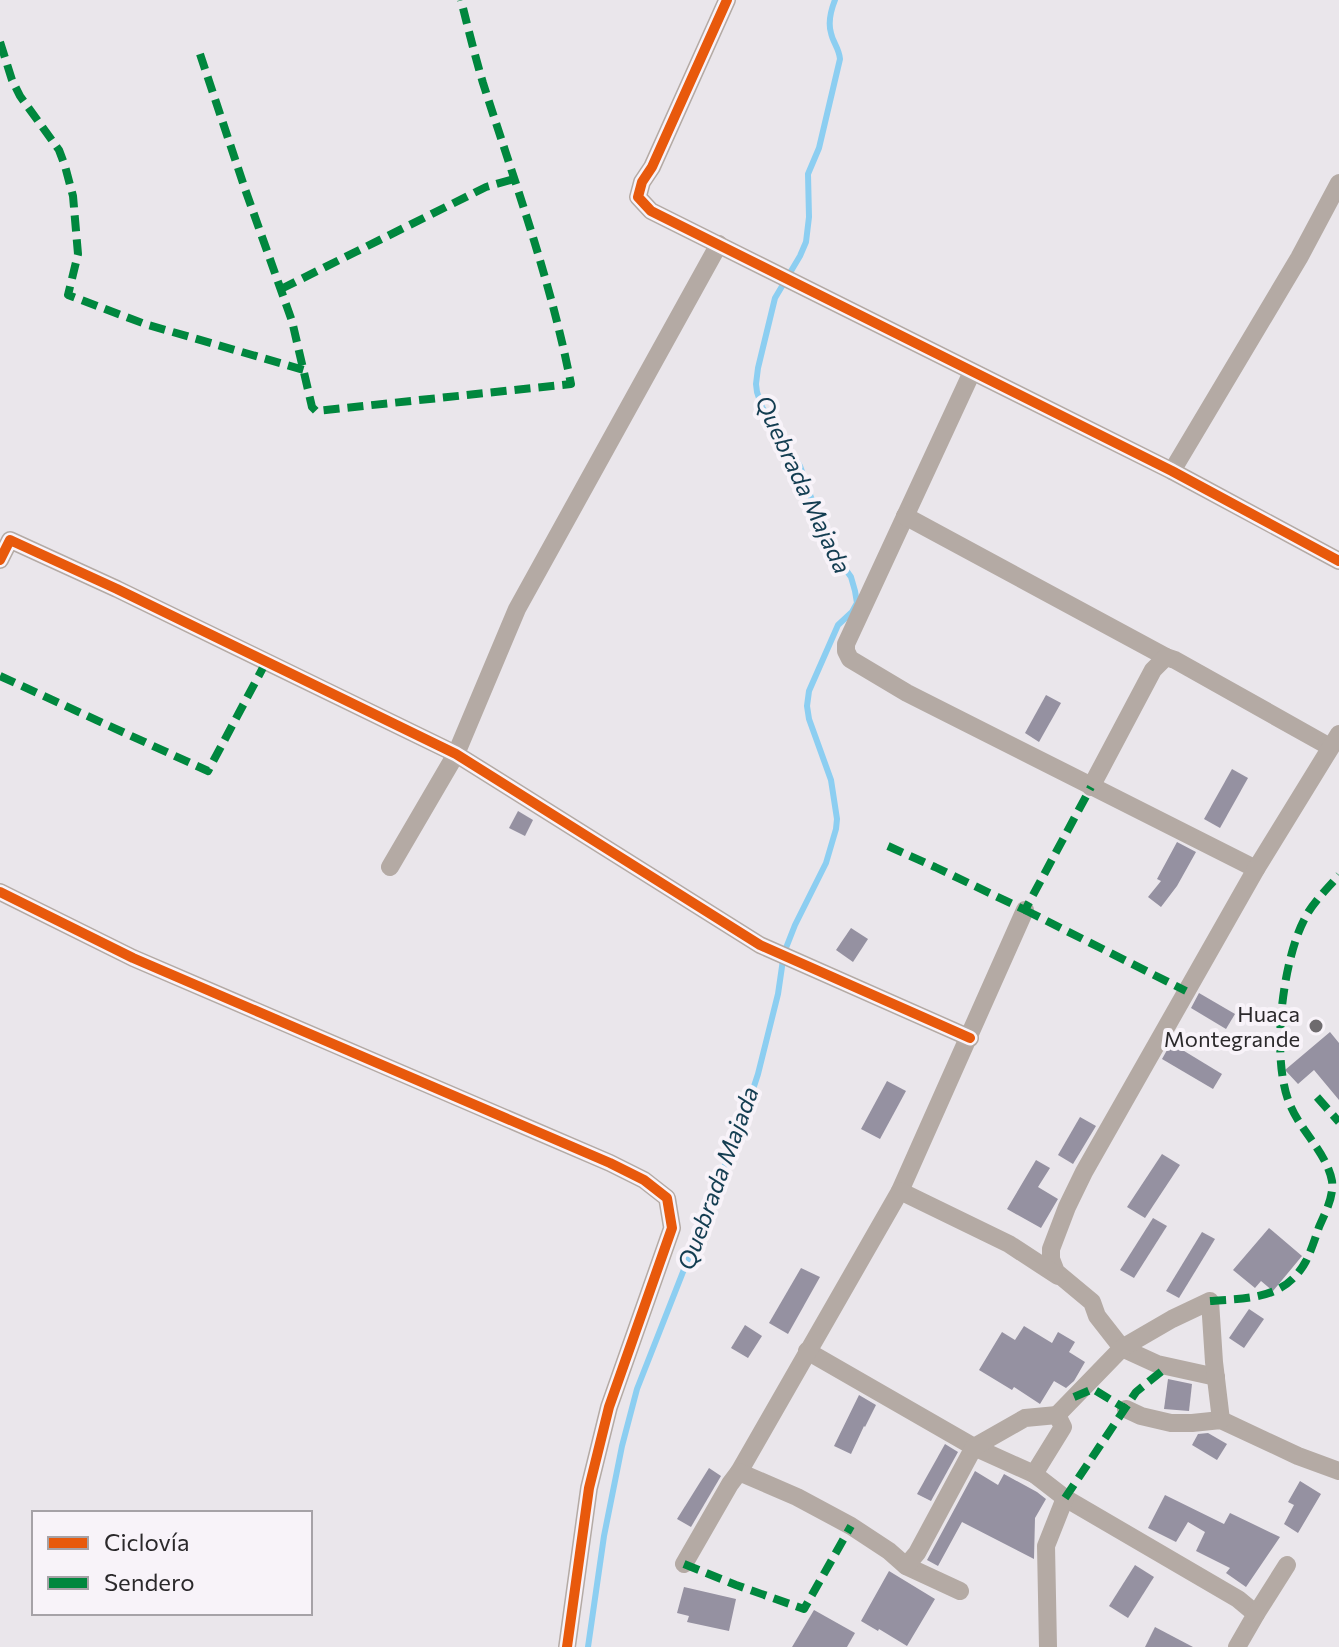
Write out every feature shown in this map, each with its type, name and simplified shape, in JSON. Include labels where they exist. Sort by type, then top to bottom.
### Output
[{"type":"street","points":[[727,0],[652,167],[642,182],[638,197],[651,211],[1172,471],[1339,561]]},
{"type":"street","points":[[1172,471],[1299,258],[1339,183]]},
{"type":"street","points":[[390,867],[456,754],[517,609],[719,244]]},
{"type":"street","points":[[972,372],[846,644],[850,659],[907,693],[1256,869]]},
{"type":"street","points":[[905,516],[1166,657],[1335,741],[1256,869],[1074,1191],[1051,1249],[1052,1265],[1060,1277]]},
{"type":"street","points":[[0,560],[10,540],[456,754],[746,937],[970,1038]]},
{"type":"street","points":[[1091,787],[1153,670],[1166,657]]},
{"type":"street","points":[[0,892],[133,958],[610,1163],[644,1180],[667,1198],[672,1228],[609,1407],[589,1488],[567,1647]]},
{"type":"street","points":[[684,1564],[900,1191],[1025,910]]},
{"type":"street","points":[[900,1191],[999,1239],[1060,1277],[1092,1302],[1097,1316],[1122,1348],[1157,1364],[1216,1377]]},
{"type":"street","points":[[906,1566],[917,1553],[974,1447],[1025,1418],[1057,1415],[1122,1348],[1210,1301],[1221,1420]]},
{"type":"street","points":[[807,1351],[974,1447],[1034,1474],[1065,1498],[1238,1599],[1256,1614]]},
{"type":"street","points":[[1126,1409],[1171,1423],[1221,1420],[1298,1456],[1339,1471]]},
{"type":"street","points":[[1034,1474],[1063,1427],[1057,1415]]},
{"type":"street","points":[[739,1472],[797,1497],[858,1530],[906,1566],[960,1591]]},
{"type":"street","points":[[1048,1647],[1046,1546],[1065,1498]]},
{"type":"street","points":[[1237,1647],[1287,1565]]},
{"type":"building","points":[[1046,695],[1061,703],[1039,742],[1025,733]]},
{"type":"building","points":[[1232,769],[1248,778],[1220,828],[1204,819]]},
{"type":"building","points":[[518,811],[533,820],[525,836],[509,828]]},
{"type":"building","points":[[1177,842],[1196,852],[1161,907],[1148,897],[1161,881],[1157,879]]},
{"type":"building","points":[[851,928],[868,939],[853,962],[836,950]]},
{"type":"building","points":[[1199,993],[1235,1014],[1226,1029],[1191,1008]]},
{"type":"building","points":[[1330,1032],[1339,1043],[1339,1100],[1314,1070],[1298,1084],[1285,1070]]},
{"type":"building","points":[[1171,1043],[1222,1074],[1213,1089],[1162,1059]]},
{"type":"building","points":[[887,1081],[906,1091],[880,1139],[861,1129]]},
{"type":"building","points":[[1080,1117],[1096,1126],[1073,1164],[1058,1155]]},
{"type":"building","points":[[1162,1154],[1180,1165],[1145,1218],[1127,1207]]},
{"type":"building","points":[[1036,1160],[1050,1168],[1038,1187],[1058,1199],[1041,1228],[1007,1209]]},
{"type":"building","points":[[1153,1218],[1167,1226],[1134,1278],[1120,1270]]},
{"type":"building","points":[[1269,1228],[1302,1256],[1273,1291],[1261,1281],[1255,1288],[1233,1270]]},
{"type":"building","points":[[1202,1232],[1215,1239],[1179,1298],[1166,1291]]},
{"type":"building","points":[[801,1268],[820,1277],[788,1334],[769,1323]]},
{"type":"building","points":[[1249,1309],[1264,1319],[1244,1348],[1229,1338]]},
{"type":"building","points":[[745,1325],[762,1336],[748,1358],[731,1348]]},
{"type":"building","points":[[1024,1326],[1052,1343],[1058,1332],[1075,1342],[1069,1352],[1085,1362],[1066,1388],[1054,1381],[1040,1404],[979,1370],[1002,1332],[1015,1340]]},
{"type":"building","points":[[1168,1379],[1192,1384],[1189,1411],[1164,1409]]},
{"type":"building","points":[[859,1395],[876,1405],[851,1454],[834,1446]]},
{"type":"building","points":[[1208,1433],[1227,1444],[1217,1460],[1192,1445],[1198,1434]]},
{"type":"building","points":[[945,1444],[958,1452],[931,1501],[917,1494]]},
{"type":"building","points":[[709,1468],[721,1476],[691,1527],[677,1519]]},
{"type":"building","points":[[975,1471],[998,1485],[1004,1474],[1046,1499],[1035,1518],[1034,1559],[962,1522],[938,1566],[927,1560]]},
{"type":"building","points":[[1300,1481],[1321,1494],[1298,1533],[1284,1524],[1294,1505],[1288,1502]]},
{"type":"building","points":[[1165,1495],[1224,1524],[1230,1513],[1280,1537],[1246,1587],[1226,1573],[1230,1568],[1196,1551],[1205,1532],[1188,1522],[1176,1542],[1148,1528]]},
{"type":"building","points":[[1135,1565],[1154,1577],[1128,1618],[1109,1606]]},
{"type":"building","points":[[889,1571],[935,1599],[907,1646],[861,1621]]},
{"type":"building","points":[[684,1587],[736,1599],[729,1631],[687,1622],[689,1616],[677,1613]]},
{"type":"building","points":[[814,1610],[855,1633],[847,1647],[792,1647]]},
{"type":"building","points":[[1155,1627],[1193,1647],[1145,1647]]},
{"type":"waterway","name":"Quebrada Majada","points":[[588,1647],[604,1536],[637,1389],[745,1114],[778,994],[784,953],[826,863],[836,829],[831,780],[807,706],[809,691],[838,625],[857,603],[855,591],[851,577],[827,543],[800,466],[762,407],[756,384],[775,298],[806,242],[808,174],[819,148],[840,59],[830,25],[835,0]]},
{"type":"marked path","points":[[200,54],[292,321],[312,407],[316,411],[571,384],[543,270],[483,83],[461,0]]},
{"type":"marked path","points":[[0,42],[20,96],[59,150],[65,166],[73,196],[78,254],[68,295],[145,324],[304,370]]},
{"type":"marked path","points":[[281,289],[486,187],[514,179]]},
{"type":"marked path","points":[[0,676],[208,771],[266,662]]},
{"type":"marked path","points":[[888,846],[1025,910],[1091,787]]},
{"type":"marked path","points":[[1210,1301],[1252,1297],[1276,1290],[1287,1283],[1306,1261],[1330,1199],[1332,1181],[1329,1171],[1291,1107],[1285,1088],[1280,1039],[1285,985],[1297,937],[1312,906],[1339,875]]},
{"type":"marked path","points":[[1025,910],[1186,991]]},
{"type":"marked path","points":[[1317,1097],[1339,1122]]},
{"type":"marked path","points":[[1065,1498],[1136,1392],[1166,1366]]},
{"type":"marked path","points":[[1074,1397],[1093,1389],[1126,1409]]},
{"type":"marked path","points":[[684,1564],[804,1609],[851,1526]]},
{"type":"cycle path","points":[[727,0],[652,167],[642,182],[638,197],[651,211],[1172,471],[1339,561]]},
{"type":"cycle path","points":[[0,560],[10,540],[456,754],[760,945],[970,1038]]},
{"type":"cycle path","points":[[0,892],[133,958],[610,1163],[644,1180],[667,1198],[672,1228],[609,1407],[589,1488],[567,1647]]},
{"type":"place","name":"Huaca Montegrande","points":[[1316,1026]]}]
